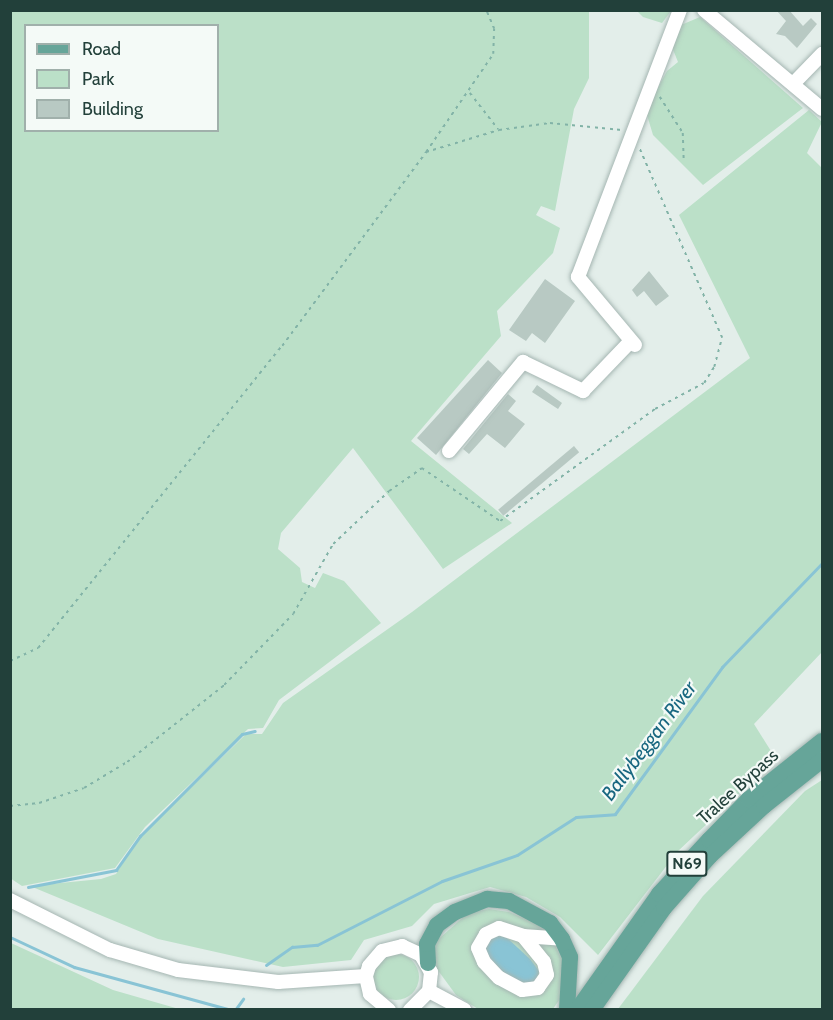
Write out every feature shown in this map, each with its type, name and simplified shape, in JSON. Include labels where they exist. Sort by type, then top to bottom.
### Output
[{"type":"main road","name":"Tralee Bypass","points":[[577,1010],[652,903],[709,840],[749,799],[822,741]]},
{"type":"main road","name":"Tralee Bypass","points":[[592,1010],[664,908],[710,856],[764,806],[822,760]]},
{"type":"main road","points":[[428,963],[427,944],[437,926],[455,912],[487,899],[509,901],[532,911],[550,923],[562,939],[570,957],[567,1010]]},
{"type":"street","points":[[449,451],[523,362],[583,391],[633,343],[578,277],[680,10]]},
{"type":"street","points":[[704,10],[822,109]]},
{"type":"street","points":[[793,84],[822,54]]},
{"type":"street","points":[[10,900],[110,950],[178,970],[250,981],[366,976]]},
{"type":"street","points":[[523,936],[544,962],[547,975],[538,988],[522,990],[499,978],[484,962],[478,948],[486,934],[499,928],[523,936],[562,939]]},
{"type":"street","points":[[389,1010],[370,994],[366,976],[374,957],[392,947],[412,949],[428,963],[429,992],[410,1010]]},
{"type":"street","points":[[429,992],[464,1010]]},
{"type":"path","points":[[10,661],[38,648],[282,346],[469,92],[493,54],[494,29],[486,10]]},
{"type":"path","points":[[650,84],[683,133],[684,161]]},
{"type":"path","points":[[469,92],[499,129]]},
{"type":"green space","points":[[10,11],[589,11],[589,78],[574,109],[555,211],[541,206],[536,215],[560,228],[553,253],[497,311],[501,336],[411,441],[512,523],[443,569],[353,448],[281,533],[278,549],[300,568],[302,582],[315,588],[323,573],[344,581],[381,623],[279,700],[263,728],[248,729],[145,827],[115,868],[22,886],[10,878]]},
{"type":"green space","points":[[637,11],[671,11],[662,23],[643,17]]},
{"type":"green space","points":[[700,17],[803,108],[703,185],[653,135],[647,115],[651,100],[667,71],[678,62],[672,47],[681,25]]},
{"type":"green space","points":[[809,110],[822,122],[807,153],[822,168],[822,652],[754,724],[776,759],[678,851],[598,955],[560,917],[526,897],[490,887],[434,904],[412,926],[364,940],[351,960],[283,967],[158,939],[30,886],[101,879],[116,874],[137,840],[246,734],[262,734],[283,703],[412,612],[750,358],[679,215]]},
{"type":"green space","points":[[822,780],[822,1009],[618,1009],[703,896],[805,791]]},
{"type":"green space","points":[[489,909],[509,912],[537,924],[554,943],[564,963],[562,996],[553,1009],[478,1009],[456,995],[437,969],[433,944],[468,913]]},
{"type":"green space","points":[[11,943],[113,990],[179,1009],[11,1009]]},
{"type":"green space","points":[[396,954],[405,955],[413,960],[418,968],[418,986],[413,994],[405,999],[396,1000],[387,999],[379,994],[374,986],[373,977],[374,968],[379,960],[387,955]]},
{"type":"water","points":[[492,935],[506,937],[530,959],[539,971],[536,982],[517,984],[483,957],[484,944]]},
{"type":"building","points":[[776,10],[789,10],[803,26],[811,18],[817,24],[797,48],[785,36],[776,34],[786,21]]},
{"type":"building","points":[[649,271],[669,296],[656,306],[644,291],[637,297],[632,290]]},
{"type":"building","points":[[545,279],[575,301],[545,343],[532,333],[526,341],[509,330]]},
{"type":"building","points":[[488,360],[502,373],[436,455],[417,438]]},
{"type":"building","points":[[537,385],[562,403],[558,409],[532,392]]},
{"type":"building","points":[[508,394],[516,401],[508,411],[525,424],[505,448],[487,434],[469,454],[463,449]]},
{"type":"building","points":[[574,446],[579,452],[503,516],[498,510]]},
{"type":"waterway","name":"Ballybeggan River","points":[[266,965],[292,947],[317,945],[442,881],[517,855],[576,817],[615,814],[722,667],[822,563]]},
{"type":"waterway","points":[[28,887],[116,870],[140,836],[242,734],[255,731]]},
{"type":"waterway","points":[[10,937],[74,967],[231,1010]]},
{"type":"waterway","name":"Ballybeggan River","points":[[235,1010],[243,999]]}]
